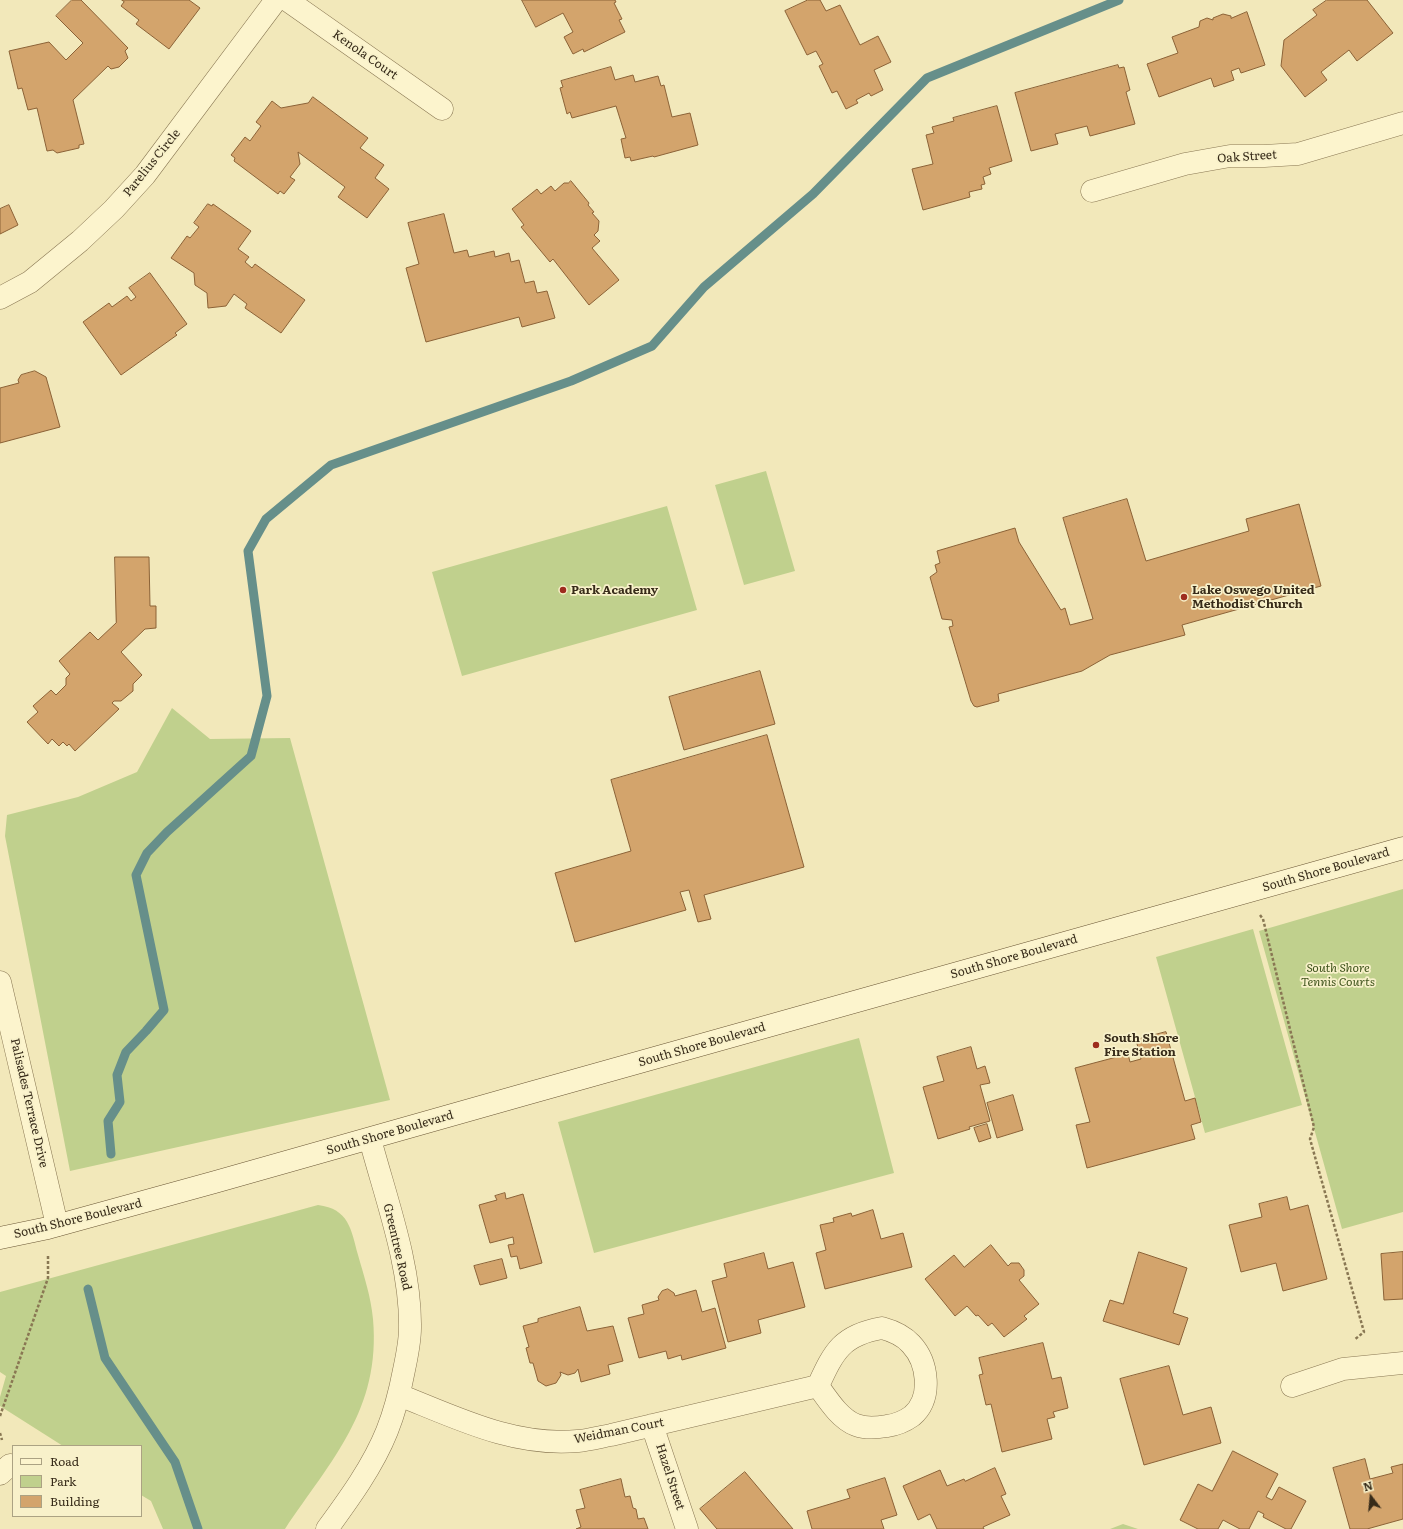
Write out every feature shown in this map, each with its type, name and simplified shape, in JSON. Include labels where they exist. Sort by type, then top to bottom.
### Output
[{"type":"street","name":"Parelius Circle","points":[[0,298],[30,282],[80,241],[114,210],[145,175],[276,0]]},
{"type":"street","name":"Kenola Court","points":[[288,0],[442,109]]},
{"type":"street","name":"Oak Street","points":[[1092,191],[1185,164],[1230,156],[1298,154],[1403,123]]},
{"type":"street","name":"South Shore Boulevard","points":[[0,1238],[53,1226],[370,1139],[1403,848]]},
{"type":"street","name":"Palisades Terrace Drive","points":[[0,982],[53,1226]]},
{"type":"street","name":"Greentree Road","points":[[327,1529],[371,1462],[386,1432],[399,1395],[409,1346],[410,1328],[408,1298],[402,1256],[370,1139]]},
{"type":"street","points":[[882,1328],[898,1333],[911,1344],[921,1359],[926,1375],[926,1390],[922,1403],[912,1416],[895,1425],[874,1429],[856,1425],[842,1416],[818,1386],[837,1350],[849,1338],[865,1331],[882,1328]]},
{"type":"street","points":[[1292,1386],[1343,1369],[1403,1363]]},
{"type":"street","name":"Weidman Court","points":[[399,1395],[491,1432],[515,1438],[543,1441],[578,1441],[818,1386]]},
{"type":"street","name":"Hazel Street","points":[[652,1425],[687,1529]]},
{"type":"path","points":[[1245,893],[1263,920],[1314,1127],[1310,1139],[1364,1332],[1352,1341]]},
{"type":"path","points":[[0,1416],[48,1278],[53,1226]]},
{"type":"green space","points":[[766,471],[795,571],[744,585],[715,485]]},
{"type":"green space","points":[[667,506],[697,610],[462,676],[432,572]]},
{"type":"green space","points":[[172,708],[210,739],[290,738],[390,1100],[70,1171],[5,836],[7,815],[78,797],[137,772]]},
{"type":"green space","name":"South Shore Tennis Courts","points":[[1403,889],[1403,1212],[1342,1229],[1259,931]]},
{"type":"green space","points":[[1253,929],[1302,1105],[1205,1133],[1156,957]]},
{"type":"green space","points":[[859,1038],[894,1173],[594,1253],[558,1122]]},
{"type":"green space","points":[[318,1205],[328,1207],[336,1211],[347,1222],[353,1237],[371,1303],[373,1319],[373,1351],[369,1380],[361,1407],[349,1432],[335,1456],[285,1529],[163,1529],[151,1501],[142,1496],[142,1445],[61,1445],[0,1406],[0,1397],[6,1376],[0,1372],[0,1292]]},
{"type":"green space","points":[[1123,1524],[1138,1529],[1110,1529]]},
{"type":"building","points":[[72,0],[81,0],[128,48],[125,51],[128,58],[119,67],[111,69],[108,66],[73,100],[84,144],[79,145],[79,148],[57,153],[53,150],[47,151],[37,108],[28,110],[22,88],[18,89],[9,51],[49,42],[66,60],[83,43],[56,16]]},
{"type":"building","points":[[122,0],[189,0],[200,8],[169,49],[136,24],[139,20],[121,6],[124,2]]},
{"type":"building","points":[[522,0],[615,0],[616,2],[614,3],[622,19],[619,20],[625,32],[584,52],[583,49],[573,54],[564,37],[573,32],[563,13],[536,27]]},
{"type":"building","points":[[808,0],[820,0],[826,11],[840,5],[860,45],[878,36],[891,62],[874,70],[883,90],[871,96],[869,93],[856,100],[858,103],[846,109],[837,91],[832,93],[819,66],[823,64],[816,51],[807,55],[785,11]]},
{"type":"building","points":[[1327,0],[1367,0],[1393,33],[1357,61],[1349,50],[1321,72],[1327,80],[1305,97],[1281,66],[1284,40],[1317,15],[1313,10]]},
{"type":"building","points":[[1247,12],[1265,65],[1241,73],[1239,68],[1231,71],[1234,80],[1214,87],[1211,78],[1159,97],[1147,64],[1178,53],[1172,37],[1199,27],[1200,21],[1207,18],[1213,20],[1213,18],[1223,14],[1231,16],[1231,18]]},
{"type":"building","points":[[1118,65],[1119,68],[1124,67],[1130,90],[1126,92],[1135,124],[1090,136],[1087,126],[1055,134],[1058,144],[1031,151],[1015,93]]},
{"type":"building","points":[[611,67],[615,80],[633,75],[635,82],[658,76],[661,86],[664,85],[672,117],[690,113],[698,145],[654,157],[631,161],[630,157],[625,158],[621,139],[626,138],[616,106],[572,118],[570,112],[567,114],[560,88],[563,87],[561,81]]},
{"type":"building","points":[[313,97],[368,138],[360,148],[384,165],[375,178],[389,189],[367,218],[338,197],[345,187],[298,152],[300,164],[290,177],[295,180],[284,194],[280,191],[278,194],[234,161],[235,158],[231,155],[245,137],[250,141],[261,126],[256,122],[272,101],[281,108],[308,103]]},
{"type":"building","points":[[997,106],[1012,161],[989,168],[991,174],[983,177],[985,184],[981,185],[982,189],[969,192],[970,197],[923,210],[912,169],[933,164],[926,135],[934,133],[932,127],[954,121],[953,118]]},
{"type":"building","points":[[571,181],[589,203],[588,205],[594,212],[592,213],[599,221],[598,231],[594,235],[600,241],[592,248],[619,280],[589,305],[553,259],[550,262],[521,227],[524,225],[512,209],[537,189],[541,194],[551,186],[555,191],[564,183]]},
{"type":"building","points":[[208,204],[212,206],[213,204],[251,231],[238,249],[249,257],[245,262],[252,268],[255,264],[305,300],[281,333],[245,308],[247,304],[234,294],[226,306],[208,308],[207,293],[195,285],[194,273],[171,258],[187,236],[190,238],[199,227],[194,223]]},
{"type":"building","points":[[9,205],[18,225],[0,234],[0,209]]},
{"type":"building","points":[[444,214],[454,253],[467,250],[469,257],[494,251],[495,257],[509,253],[511,262],[519,260],[525,283],[534,281],[537,293],[547,291],[555,318],[522,327],[519,317],[426,342],[406,268],[419,264],[408,223]]},
{"type":"building","points":[[150,273],[187,324],[175,333],[177,335],[121,375],[83,322],[109,303],[112,307],[127,296],[131,301],[136,297],[129,288]]},
{"type":"building","points":[[35,371],[46,377],[60,427],[0,443],[0,388],[19,383],[18,380],[21,375]]},
{"type":"building","name":"Lake Oswego United Methodist Church","points":[[1127,499],[1146,561],[1249,531],[1246,519],[1299,504],[1321,586],[1182,625],[1185,635],[1110,655],[1082,671],[998,694],[999,701],[977,707],[974,706],[971,701],[949,627],[953,626],[952,620],[942,619],[930,577],[937,572],[935,565],[940,563],[937,551],[1015,528],[1019,542],[1061,610],[1065,608],[1070,625],[1093,619],[1063,518]]},
{"type":"building","points":[[115,557],[149,557],[150,606],[156,606],[156,628],[145,629],[121,652],[142,675],[133,684],[133,691],[121,701],[114,701],[112,703],[119,709],[75,751],[69,744],[67,746],[63,742],[59,746],[52,739],[48,744],[27,722],[38,712],[33,706],[51,690],[56,695],[66,685],[66,678],[70,674],[59,661],[90,632],[98,640],[116,623]]},
{"type":"building","points":[[760,671],[775,724],[684,750],[669,697]]},
{"type":"building","points":[[767,735],[804,867],[704,895],[711,919],[698,922],[689,890],[680,892],[686,910],[575,942],[555,873],[631,851],[611,780]]},
{"type":"building","points":[[1166,1032],[1185,1101],[1195,1098],[1201,1122],[1191,1125],[1195,1139],[1087,1168],[1076,1125],[1090,1122],[1075,1068],[1128,1054],[1130,1062],[1141,1059],[1136,1040]]},
{"type":"building","points":[[971,1047],[977,1069],[985,1066],[990,1083],[980,1085],[990,1121],[938,1139],[923,1087],[944,1081],[937,1057]]},
{"type":"building","points":[[1013,1095],[1023,1130],[997,1138],[987,1103]]},
{"type":"building","points":[[987,1124],[991,1138],[979,1142],[974,1128]]},
{"type":"building","points":[[505,1193],[506,1199],[523,1194],[542,1263],[520,1269],[517,1256],[511,1257],[508,1245],[514,1244],[513,1237],[490,1243],[479,1205],[497,1200],[495,1196]]},
{"type":"building","points":[[1287,1197],[1290,1210],[1308,1205],[1327,1279],[1283,1291],[1276,1263],[1241,1272],[1229,1225],[1262,1217],[1259,1204]]},
{"type":"building","points":[[873,1210],[881,1239],[903,1233],[912,1267],[825,1289],[816,1253],[826,1250],[820,1225],[834,1222],[833,1218],[851,1213],[852,1216]]},
{"type":"building","points":[[991,1245],[1008,1266],[1011,1263],[1019,1263],[1024,1270],[1024,1276],[1019,1280],[1039,1304],[1024,1316],[1027,1319],[1004,1337],[992,1323],[988,1326],[967,1306],[955,1316],[925,1279],[954,1255],[964,1267]]},
{"type":"building","points":[[1139,1252],[1187,1268],[1173,1313],[1188,1318],[1179,1345],[1103,1321],[1110,1300],[1123,1304]]},
{"type":"building","points":[[1403,1252],[1403,1299],[1384,1300],[1381,1254]]},
{"type":"building","points":[[764,1253],[768,1269],[793,1262],[805,1307],[758,1320],[761,1333],[728,1342],[712,1281],[727,1277],[724,1264]]},
{"type":"building","points":[[502,1259],[507,1278],[480,1285],[474,1266]]},
{"type":"building","points":[[668,1289],[674,1293],[675,1296],[696,1290],[702,1312],[715,1308],[726,1348],[682,1360],[681,1355],[668,1359],[666,1351],[639,1358],[628,1318],[644,1314],[642,1305],[659,1300],[658,1297],[662,1291]]},
{"type":"building","points":[[580,1307],[587,1331],[613,1326],[623,1361],[608,1365],[610,1374],[581,1382],[578,1369],[575,1373],[568,1375],[560,1372],[561,1375],[556,1383],[546,1386],[538,1381],[533,1363],[530,1363],[526,1348],[529,1347],[523,1326],[538,1322],[538,1319]]},
{"type":"building","points":[[1043,1343],[1052,1379],[1061,1377],[1068,1408],[1053,1412],[1055,1417],[1047,1419],[1052,1439],[1002,1452],[991,1404],[986,1405],[979,1375],[983,1374],[979,1358]]},
{"type":"building","points":[[1169,1366],[1183,1415],[1211,1407],[1221,1443],[1144,1465],[1120,1379]]},
{"type":"building","points":[[1233,1451],[1278,1474],[1266,1497],[1272,1500],[1279,1487],[1306,1501],[1291,1529],[1286,1529],[1263,1517],[1264,1514],[1258,1511],[1249,1529],[1240,1529],[1223,1520],[1218,1529],[1198,1529],[1180,1520],[1198,1484],[1212,1491]]},
{"type":"building","points":[[1365,1459],[1370,1479],[1393,1473],[1391,1467],[1403,1464],[1403,1519],[1367,1529],[1350,1529],[1333,1468]]},
{"type":"building","points":[[995,1468],[1006,1494],[1001,1496],[1010,1515],[983,1527],[984,1529],[937,1529],[930,1514],[918,1520],[903,1486],[940,1470],[947,1486],[964,1479],[965,1481]]},
{"type":"building","points":[[745,1472],[793,1529],[717,1529],[700,1509]]},
{"type":"building","points":[[885,1478],[897,1515],[881,1520],[884,1529],[812,1529],[807,1511],[850,1498],[847,1490]]},
{"type":"building","points":[[621,1479],[625,1497],[630,1496],[633,1508],[636,1509],[638,1519],[644,1518],[648,1529],[576,1529],[581,1527],[576,1510],[585,1508],[580,1490]]},
{"type":"waterway","points":[[111,1154],[108,1121],[120,1102],[117,1075],[126,1052],[164,1010],[136,875],[147,853],[167,832],[251,756],[267,696],[248,551],[266,519],[331,465],[571,381],[652,346],[704,287],[813,194],[927,78],[1119,0]]},
{"type":"waterway","points":[[88,1289],[105,1358],[175,1462],[198,1529]]},
{"type":"place","name":"Park Academy","points":[[563,590]]},
{"type":"place","name":"Lake Oswego United Methodist Church","points":[[1184,597]]},
{"type":"place","name":"South Shore Fire Station","points":[[1096,1045]]}]
